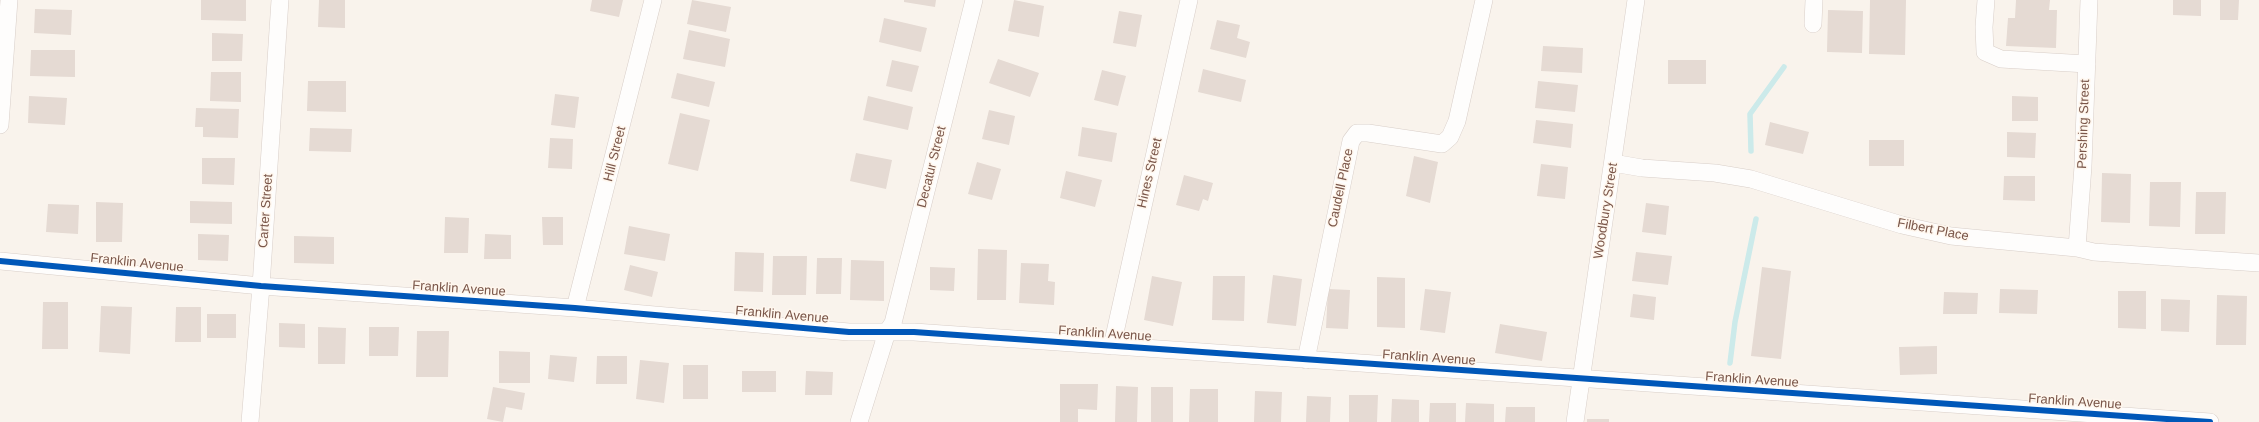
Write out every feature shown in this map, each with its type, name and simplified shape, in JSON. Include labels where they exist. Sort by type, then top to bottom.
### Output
[{"type":"street","points":[[0,125],[10,0]]},
{"type":"street","name":"Carter Street","points":[[250,422],[261,286],[280,0]]},
{"type":"street","name":"Hill Street","points":[[575,308],[653,0]]},
{"type":"street","name":"Decatur Street","points":[[859,422],[887,332],[893,323],[974,0]]},
{"type":"street","name":"Hines Street","points":[[1112,346],[1189,0]]},
{"type":"street","name":"Caudell Place","points":[[1306,360],[1351,141],[1357,133],[1368,133],[1442,144],[1450,137],[1457,121],[1484,0]]},
{"type":"street","name":"Woodbury Street","points":[[1575,422],[1636,0]]},
{"type":"street","points":[[1813,24],[1814,0]]},
{"type":"street","points":[[1986,0],[1984,27],[1985,52],[2001,59],[2087,64]]},
{"type":"street","name":"Pershing Street","points":[[2077,248],[2089,0]]},
{"type":"street","name":"Filbert Place","points":[[1613,163],[1642,168],[1715,173],[1751,179],[1902,225],[1951,236],[2077,248],[2094,252],[2259,263]]},
{"type":"street","name":"Franklin Avenue","points":[[0,261],[261,286],[575,308],[849,332],[914,332],[1580,380],[2210,422]]},
{"type":"building","points":[[201,0],[246,0],[246,21],[201,20]]},
{"type":"building","points":[[319,0],[345,0],[345,28],[318,27]]},
{"type":"building","points":[[592,0],[623,0],[619,17],[590,11]]},
{"type":"building","points":[[692,0],[731,7],[726,32],[687,24]]},
{"type":"building","points":[[904,0],[936,0],[935,7],[904,2]]},
{"type":"building","points":[[1014,0],[1044,6],[1039,37],[1008,31]]},
{"type":"building","points":[[1870,0],[1906,0],[1905,55],[1869,54]]},
{"type":"building","points":[[2016,0],[2050,0],[2049,10],[2057,10],[2056,48],[2006,46],[2008,18],[2015,18]]},
{"type":"building","points":[[2173,0],[2201,0],[2201,16],[2173,15]]},
{"type":"building","points":[[2220,0],[2239,0],[2238,20],[2220,20]]},
{"type":"building","points":[[35,9],[72,10],[71,35],[34,33]]},
{"type":"building","points":[[1828,10],[1863,11],[1862,53],[1827,52]]},
{"type":"building","points":[[1119,11],[1142,15],[1136,47],[1113,43]]},
{"type":"building","points":[[884,18],[927,28],[921,52],[879,42]]},
{"type":"building","points":[[1217,20],[1240,25],[1237,38],[1250,42],[1246,58],[1210,49]]},
{"type":"building","points":[[689,30],[730,39],[725,67],[683,59]]},
{"type":"building","points":[[212,33],[243,34],[242,61],[212,61]]},
{"type":"building","points":[[1543,46],[1583,48],[1582,73],[1541,71]]},
{"type":"building","points":[[31,50],[75,50],[75,77],[30,76]]},
{"type":"building","points":[[998,59],[1039,73],[1030,97],[989,83]]},
{"type":"building","points":[[892,60],[919,66],[912,92],[886,86]]},
{"type":"building","points":[[1668,60],[1706,60],[1706,84],[1668,84]]},
{"type":"building","points":[[1203,69],[1246,80],[1241,102],[1198,92]]},
{"type":"building","points":[[1102,70],[1126,76],[1118,106],[1094,100]]},
{"type":"building","points":[[211,72],[241,72],[241,102],[210,101]]},
{"type":"building","points":[[677,73],[715,82],[709,107],[671,98]]},
{"type":"building","points":[[308,81],[346,81],[346,112],[307,111]]},
{"type":"building","points":[[1538,81],[1578,85],[1575,112],[1535,108]]},
{"type":"building","points":[[555,94],[579,97],[575,128],[551,125]]},
{"type":"building","points":[[29,96],[67,98],[65,125],[28,123]]},
{"type":"building","points":[[868,96],[913,107],[908,130],[863,120]]},
{"type":"building","points":[[2012,96],[2038,97],[2038,121],[2012,121]]},
{"type":"building","points":[[196,108],[239,109],[238,138],[203,137],[203,127],[195,127]]},
{"type":"building","points":[[989,110],[1015,116],[1009,145],[982,139]]},
{"type":"building","points":[[680,113],[710,120],[698,171],[668,164]]},
{"type":"building","points":[[1536,120],[1573,124],[1571,148],[1533,143]]},
{"type":"building","points":[[1770,122],[1809,132],[1803,154],[1765,145]]},
{"type":"building","points":[[1082,127],[1117,133],[1112,162],[1078,156]]},
{"type":"building","points":[[310,128],[352,129],[351,152],[309,151]]},
{"type":"building","points":[[2007,132],[2036,133],[2035,158],[2007,157]]},
{"type":"building","points":[[550,138],[573,139],[572,169],[548,168]]},
{"type":"building","points":[[1869,140],[1904,140],[1904,166],[1869,166]]},
{"type":"building","points":[[856,153],[892,160],[886,189],[850,181]]},
{"type":"building","points":[[1414,156],[1438,162],[1430,203],[1406,196]]},
{"type":"building","points":[[202,158],[235,158],[234,185],[202,184]]},
{"type":"building","points":[[977,162],[1001,169],[992,200],[968,194]]},
{"type":"building","points":[[1541,164],[1568,167],[1565,199],[1537,196]]},
{"type":"building","points":[[1066,171],[1102,180],[1095,207],[1060,198]]},
{"type":"building","points":[[2102,173],[2131,174],[2130,223],[2101,222]]},
{"type":"building","points":[[1184,175],[1213,183],[1208,201],[1203,199],[1199,211],[1176,205]]},
{"type":"building","points":[[2004,176],[2035,176],[2035,201],[2003,200]]},
{"type":"building","points":[[2150,182],[2181,182],[2180,227],[2149,226]]},
{"type":"building","points":[[2196,192],[2226,192],[2225,234],[2195,234]]},
{"type":"building","points":[[190,201],[232,202],[232,224],[190,223]]},
{"type":"building","points":[[96,202],[123,203],[122,242],[96,242]]},
{"type":"building","points":[[1646,203],[1669,206],[1666,235],[1642,232]]},
{"type":"building","points":[[48,204],[79,205],[78,234],[46,232]]},
{"type":"building","points":[[445,217],[469,218],[468,253],[444,253]]},
{"type":"building","points":[[542,217],[563,217],[563,245],[543,245]]},
{"type":"building","points":[[629,226],[670,234],[665,261],[624,254]]},
{"type":"building","points":[[198,234],[229,235],[228,261],[198,260]]},
{"type":"building","points":[[485,234],[511,235],[511,259],[484,259]]},
{"type":"building","points":[[294,236],[334,237],[334,264],[294,263]]},
{"type":"building","points":[[978,249],[1007,250],[1006,300],[977,300]]},
{"type":"building","points":[[735,252],[764,253],[763,292],[734,291]]},
{"type":"building","points":[[1636,252],[1672,256],[1668,285],[1632,281]]},
{"type":"building","points":[[773,256],[807,256],[806,295],[772,295]]},
{"type":"building","points":[[817,258],[842,258],[841,294],[816,294]]},
{"type":"building","points":[[851,260],[884,261],[884,301],[850,300]]},
{"type":"building","points":[[1021,263],[1049,264],[1048,281],[1055,282],[1054,305],[1019,303]]},
{"type":"building","points":[[630,265],[658,272],[652,297],[624,290]]},
{"type":"building","points":[[930,267],[955,268],[954,291],[930,290]]},
{"type":"building","points":[[1762,267],[1791,271],[1781,359],[1751,356]]},
{"type":"building","points":[[1273,275],[1302,279],[1296,326],[1267,323]]},
{"type":"building","points":[[1152,276],[1182,282],[1173,326],[1144,320]]},
{"type":"building","points":[[1213,276],[1245,276],[1244,321],[1212,320]]},
{"type":"building","points":[[1377,277],[1405,278],[1405,328],[1377,327]]},
{"type":"building","points":[[1328,289],[1350,290],[1348,329],[1326,328]]},
{"type":"building","points":[[1425,289],[1451,292],[1445,333],[1420,330]]},
{"type":"building","points":[[2000,289],[2038,290],[2037,314],[1999,313]]},
{"type":"building","points":[[2118,291],[2146,291],[2146,329],[2118,328]]},
{"type":"building","points":[[1944,292],[1978,293],[1977,314],[1943,314]]},
{"type":"building","points":[[1633,294],[1656,297],[1654,320],[1630,317]]},
{"type":"building","points":[[2217,295],[2247,296],[2246,345],[2216,345]]},
{"type":"building","points":[[2161,299],[2190,300],[2189,332],[2161,331]]},
{"type":"building","points":[[43,302],[68,302],[68,349],[42,349]]},
{"type":"building","points":[[101,306],[132,307],[130,354],[99,352]]},
{"type":"building","points":[[176,307],[201,307],[201,342],[175,342]]},
{"type":"building","points":[[207,314],[236,314],[236,338],[207,338]]},
{"type":"building","points":[[279,323],[305,324],[305,348],[279,347]]},
{"type":"building","points":[[1500,324],[1547,332],[1542,361],[1495,353]]},
{"type":"building","points":[[318,327],[346,328],[345,364],[318,364]]},
{"type":"building","points":[[369,327],[399,327],[398,356],[369,356]]},
{"type":"building","points":[[417,331],[449,331],[448,377],[416,377]]},
{"type":"building","points":[[1937,346],[1937,374],[1900,375],[1899,347]]},
{"type":"building","points":[[499,351],[530,352],[530,383],[499,383]]},
{"type":"building","points":[[550,355],[577,357],[574,382],[548,379]]},
{"type":"building","points":[[597,356],[627,356],[627,384],[596,384]]},
{"type":"building","points":[[640,360],[669,363],[664,403],[636,399]]},
{"type":"building","points":[[683,365],[708,365],[708,399],[683,399]]},
{"type":"building","points":[[742,371],[776,371],[776,392],[742,392]]},
{"type":"building","points":[[806,371],[833,372],[832,395],[805,395]]},
{"type":"building","points":[[1060,384],[1098,384],[1097,410],[1078,409],[1078,422],[1060,422]]},
{"type":"building","points":[[1116,386],[1138,387],[1137,422],[1115,422]]},
{"type":"building","points":[[493,387],[525,393],[522,410],[506,407],[503,422],[487,419]]},
{"type":"building","points":[[1151,387],[1173,387],[1173,422],[1151,422]]},
{"type":"building","points":[[1190,389],[1218,389],[1218,422],[1189,422]]},
{"type":"building","points":[[1255,391],[1282,392],[1281,422],[1254,422]]},
{"type":"building","points":[[1349,395],[1378,395],[1377,422],[1349,422]]},
{"type":"building","points":[[1307,396],[1331,397],[1330,422],[1306,422]]},
{"type":"building","points":[[1392,399],[1419,400],[1419,422],[1391,422]]},
{"type":"building","points":[[1430,403],[1456,403],[1456,422],[1429,422]]},
{"type":"building","points":[[1466,403],[1494,404],[1494,422],[1465,422]]},
{"type":"building","points":[[1506,407],[1535,407],[1535,422],[1505,422]]},
{"type":"building","points":[[1587,419],[1609,419],[1609,422],[1587,422]]},
{"type":"waterway","points":[[1751,151],[1750,114],[1784,67]]},
{"type":"waterway","points":[[1730,363],[1735,322],[1756,219]]},
{"type":"cycle path","points":[[0,261],[261,286],[575,308],[849,332],[914,332],[2210,422]]}]
